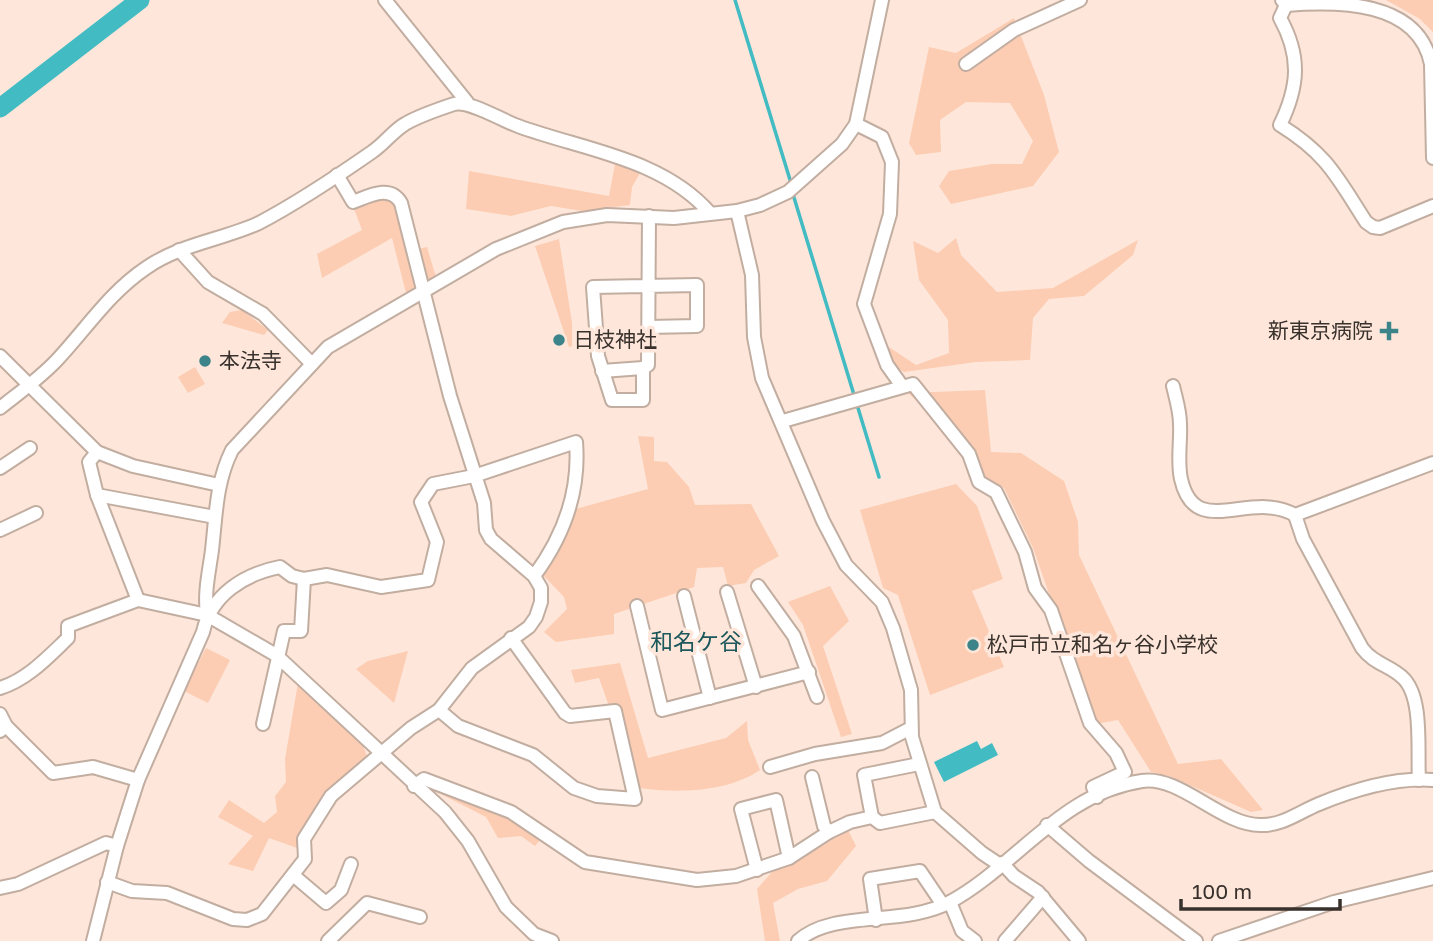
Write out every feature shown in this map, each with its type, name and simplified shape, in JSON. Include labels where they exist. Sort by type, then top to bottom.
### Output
[{"type":"street","points":[[385,0],[467,102],[489,116],[525,129],[619,156],[663,178],[700,202],[710,214]]},
{"type":"street","points":[[208,615],[204,593],[219,485],[232,450],[328,348],[496,249],[563,222],[607,215],[674,218],[737,211],[758,206],[788,192],[842,144],[856,124],[881,0]]},
{"type":"street","points":[[966,64],[1014,30],[1080,0]]},
{"type":"street","points":[[1433,158],[1431,64],[1428,51],[1416,33],[1377,9],[1350,3],[1284,2],[1280,18],[1289,34],[1296,60],[1289,106],[1280,125],[1307,142],[1324,158],[1366,222],[1373,228],[1380,228],[1433,206]]},
{"type":"street","points":[[0,408],[56,360],[124,284],[147,267],[179,250],[260,223],[337,176],[376,149],[405,124],[467,102]]},
{"type":"street","points":[[856,124],[882,137],[892,162],[890,214],[864,303],[887,365],[902,386]]},
{"type":"street","points":[[107,882],[132,891],[167,894],[233,919],[247,920],[262,914],[304,859],[304,839],[331,796],[411,727],[439,710],[472,668],[529,627],[541,603],[541,588],[534,576],[491,539],[486,530],[484,503],[474,477],[399,199],[381,191],[353,202],[337,176]]},
{"type":"street","points":[[737,211],[752,275],[757,360],[766,389],[783,421],[823,521],[846,565],[885,606],[911,690],[911,728],[919,764],[935,812],[982,853],[1001,864],[1043,897],[1079,941]]},
{"type":"street","points":[[602,371],[643,369],[648,365],[649,216]]},
{"type":"street","points":[[179,250],[208,282],[263,314],[312,364]]},
{"type":"street","points":[[643,369],[643,400],[612,400],[602,371],[593,287],[697,285],[697,326],[648,327]]},
{"type":"street","points":[[0,356],[97,452],[132,466],[219,485]]},
{"type":"street","points":[[783,421],[913,384],[969,453],[979,482],[996,492],[1025,552],[1035,588],[1051,610],[1090,723],[1116,753],[1125,772],[1093,786],[1097,797]]},
{"type":"street","points":[[1173,386],[1180,423],[1180,476],[1191,505],[1200,511],[1214,512],[1275,506],[1295,515],[1312,557],[1362,648],[1371,660],[1404,679],[1413,692],[1419,780]]},
{"type":"street","points":[[93,941],[117,846],[138,780],[208,615],[219,598],[258,571],[280,567],[292,576],[304,579],[327,575],[381,587],[428,580],[437,542],[421,502],[437,481],[474,477],[576,442],[578,467],[567,515],[549,556],[534,576]]},
{"type":"street","points":[[0,468],[30,448]]},
{"type":"street","points":[[97,452],[89,462],[97,495],[138,600]]},
{"type":"street","points":[[1295,515],[1433,463]]},
{"type":"street","points":[[97,495],[215,517]]},
{"type":"street","points":[[0,530],[36,513]]},
{"type":"street","points":[[263,724],[276,655],[284,631],[301,631],[304,579]]},
{"type":"street","points":[[758,586],[794,636],[817,697]]},
{"type":"street","points":[[727,592],[756,687]]},
{"type":"street","points":[[684,596],[710,698]]},
{"type":"street","points":[[0,688],[22,678],[51,654],[68,638],[68,626],[138,600],[208,615],[276,655],[306,680],[380,755],[457,825],[512,914],[534,934],[552,941]]},
{"type":"street","points":[[637,606],[662,710],[809,673]]},
{"type":"street","points":[[439,710],[458,726],[533,755],[573,788],[597,796],[635,799],[615,711],[570,716],[565,713],[511,638]]},
{"type":"street","points":[[0,714],[3,729],[53,773],[93,767],[138,780]]},
{"type":"street","points":[[770,767],[815,754],[882,743],[911,728]]},
{"type":"street","points":[[919,764],[863,775],[873,817],[880,823],[935,812]]},
{"type":"street","points":[[812,777],[824,826],[829,832]]},
{"type":"street","points":[[414,786],[424,779],[511,812],[585,862],[697,880],[736,876],[757,870],[789,858],[850,822],[873,817]]},
{"type":"street","points":[[798,941],[817,927],[910,915],[947,903],[1001,864],[1047,825],[1097,797],[1134,783],[1156,781],[1247,823],[1271,825],[1345,794],[1419,780],[1433,780]]},
{"type":"street","points":[[757,870],[741,809],[776,800],[789,858]]},
{"type":"street","points":[[1047,825],[1088,861],[1196,941]]},
{"type":"street","points":[[0,888],[18,884],[106,843],[117,846]]},
{"type":"street","points":[[293,875],[326,903],[341,890],[351,864]]},
{"type":"street","points":[[876,920],[870,879],[920,871],[947,903],[962,931],[975,941]]},
{"type":"street","points":[[1219,941],[1334,902],[1433,878]]},
{"type":"street","points":[[1005,941],[1043,897]]},
{"type":"street","points":[[328,941],[368,904],[420,918]]},
{"type":"shaded area","points":[[1386,0],[1433,0],[1433,32],[1420,19]]},
{"type":"shaded area","points":[[1014,18],[1044,95],[1059,152],[1033,186],[951,204],[939,186],[949,171],[992,164],[1022,164],[1033,141],[1010,103],[966,102],[940,120],[941,152],[916,155],[909,143],[929,47],[956,53]]},
{"type":"shaded area","points":[[615,164],[640,173],[632,187],[630,205],[582,211],[551,206],[511,216],[466,209],[469,171],[609,196]]},
{"type":"shaded area","points":[[381,194],[398,201],[410,251],[427,247],[436,277],[406,293],[392,238],[322,278],[317,254],[362,230],[353,206]]},
{"type":"shaded area","points":[[956,238],[961,255],[997,292],[1053,288],[1138,240],[1133,255],[1084,296],[1049,299],[1033,318],[1030,360],[976,362],[904,372],[889,362],[889,347],[916,365],[949,353],[948,320],[919,280],[913,241],[938,253]]},
{"type":"shaded area","points":[[559,239],[572,323],[572,346],[569,347],[535,246]]},
{"type":"shaded area","points":[[242,310],[268,330],[264,335],[222,323],[230,312]]},
{"type":"shaded area","points":[[195,367],[205,384],[188,393],[178,377]]},
{"type":"shaded area","points":[[985,390],[991,452],[1021,453],[1064,481],[1078,522],[1079,555],[1178,764],[1221,759],[1263,810],[1251,812],[1169,776],[1151,772],[1118,720],[1095,724],[1033,548],[1004,488],[976,473],[972,450],[908,393]]},
{"type":"shaded area","points":[[638,436],[654,437],[654,461],[667,462],[689,487],[695,505],[751,504],[779,556],[754,570],[746,583],[728,586],[723,567],[697,568],[694,587],[614,614],[614,634],[556,642],[544,632],[567,609],[564,597],[542,574],[552,561],[572,510],[648,489]]},
{"type":"shaded area","points":[[956,484],[977,506],[1003,579],[972,591],[1004,667],[930,695],[898,595],[883,588],[860,510]]},
{"type":"shaded area","points":[[830,586],[849,621],[823,646],[852,734],[841,737],[803,625],[788,602]]},
{"type":"shaded area","points":[[206,648],[230,660],[208,703],[184,691]]},
{"type":"shaded area","points":[[408,651],[394,703],[356,669],[368,661]]},
{"type":"shaded area","points":[[620,663],[648,758],[726,738],[747,721],[748,740],[760,770],[747,778],[701,790],[638,788],[599,678],[575,683],[571,670]]},
{"type":"shaded area","points":[[298,683],[362,743],[368,759],[304,825],[300,849],[269,838],[253,871],[228,864],[253,836],[218,817],[229,800],[264,823],[277,812],[275,796],[286,782],[285,759]]},
{"type":"shaded area","points":[[441,790],[509,816],[541,839],[535,846],[521,836],[498,838],[486,817],[437,792]]},
{"type":"shaded area","points":[[848,830],[856,846],[827,881],[798,889],[773,903],[780,941],[765,941],[757,889],[772,872],[802,858]]},
{"type":"water","points":[[977,741],[981,749],[992,743],[998,755],[944,782],[934,762]]},
{"type":"waterway","points":[[0,108],[140,0]]},
{"type":"waterway","points":[[735,0],[791,183]]},
{"type":"waterway","points":[[792,191],[879,477]]},
{"type":"place","name":"新東京病院","points":[[1389,331]]},
{"type":"place","name":"日枝神社","points":[[559,340]]},
{"type":"place","name":"本法寺","points":[[205,361]]},
{"type":"place","name":"松戸市立和名ヶ谷小学校","points":[[973,645]]},
{"type":"district","name":"和名ケ谷","points":[[696,642]]}]
